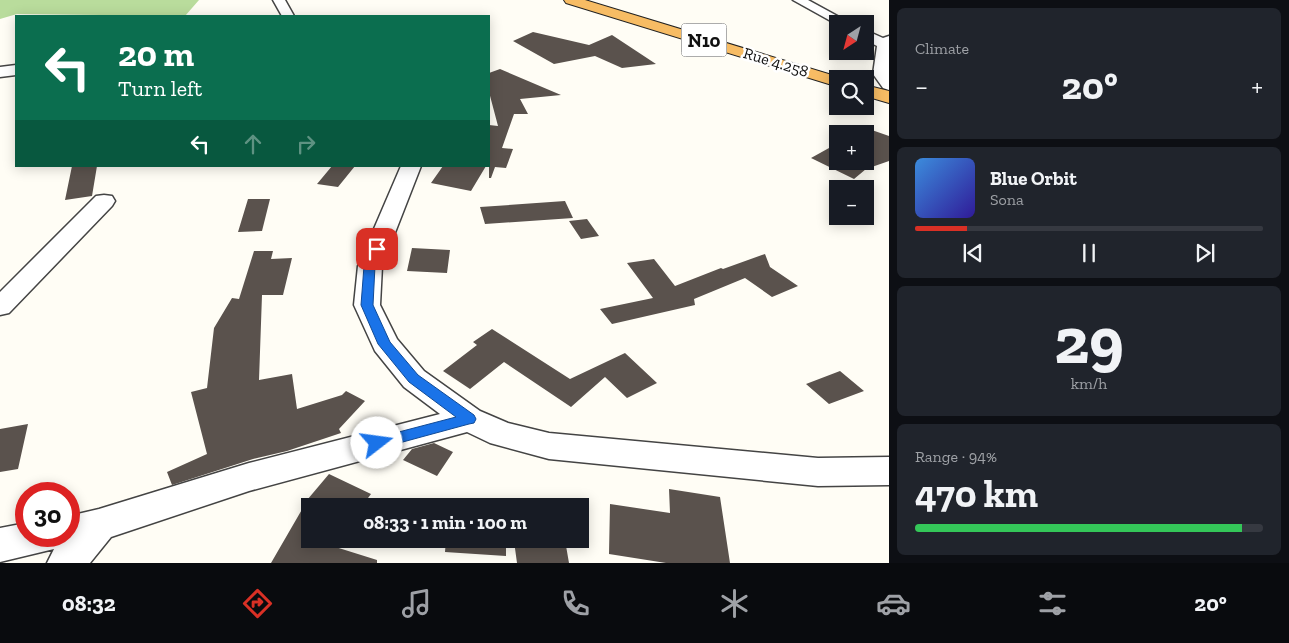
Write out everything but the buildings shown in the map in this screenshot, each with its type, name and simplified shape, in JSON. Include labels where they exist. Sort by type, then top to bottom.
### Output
[{"type":"highway","name":"Rue 4.258","points":[[571,0],[829,78]]},
{"type":"highway","points":[[874,93],[889,97]]},
{"type":"street","points":[[279,0],[287,15]]},
{"type":"street","points":[[799,0],[829,16]]},
{"type":"street","points":[[874,37],[887,42],[880,74],[889,84]]},
{"type":"street","points":[[0,72],[15,70]]},
{"type":"street","points":[[411,167],[370,266],[367,305],[385,344],[414,379],[469,419],[501,434],[549,446],[818,472],[889,471]]},
{"type":"street","points":[[0,307],[104,201]]},
{"type":"street","points":[[66,563],[84,528],[249,477],[469,419]]},
{"type":"street","points":[[0,545],[15,542]]},
{"type":"green space","points":[[0,0],[199,0],[186,15],[17,14],[0,19]]},
{"type":"route","points":[[377,249],[370,266],[367,305],[385,344],[414,379],[469,419],[377,443]]}]
